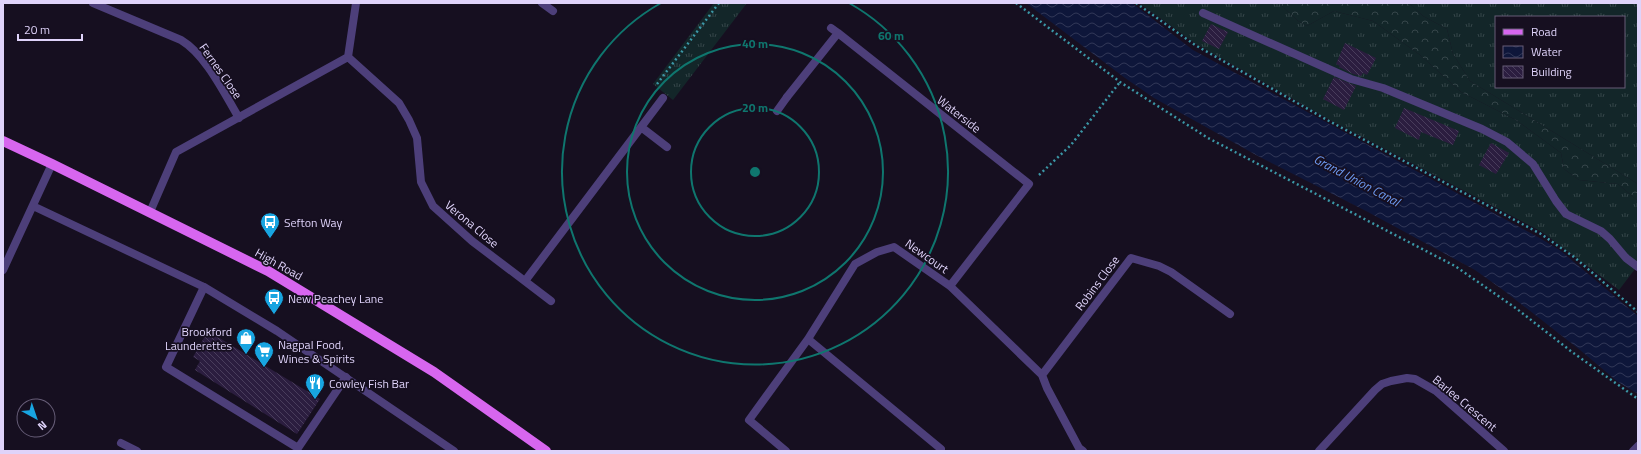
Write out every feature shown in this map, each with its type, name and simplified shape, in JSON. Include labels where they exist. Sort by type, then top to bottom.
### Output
[{"type":"main road","name":"High Road","points":[[3,141],[150,212],[275,276],[434,372],[546,451]]},
{"type":"street","name":"Fernes Close","points":[[93,3],[181,40],[189,46],[209,71],[239,118]]},
{"type":"street","points":[[150,212],[176,152],[348,57],[356,3]]},
{"type":"street","points":[[542,3],[553,10]]},
{"type":"street","points":[[1203,13],[1351,79],[1383,88],[1482,129],[1507,142],[1521,152],[1533,164],[1566,214],[1601,230],[1610,238],[1626,258],[1638,267]]},
{"type":"street","name":"Waterside","points":[[831,28],[1029,184]]},
{"type":"street","points":[[777,111],[838,33]]},
{"type":"street","name":"Verona Close","points":[[348,57],[399,103],[409,120],[417,138],[421,182],[433,206],[472,241],[551,301]]},
{"type":"street","points":[[525,281],[664,98]]},
{"type":"street","points":[[642,127],[667,147]]},
{"type":"street","points":[[3,270],[52,164]]},
{"type":"street","points":[[950,286],[1029,184]]},
{"type":"street","points":[[33,206],[204,287],[277,331],[454,451]]},
{"type":"street","name":"Newcourt","points":[[786,451],[749,420],[808,339],[855,264],[877,252],[894,247],[950,286],[1042,375]]},
{"type":"street","name":"Robins Close","points":[[1042,375],[1131,258],[1159,266],[1171,272],[1230,314]]},
{"type":"street","points":[[204,287],[166,368],[297,450],[346,377]]},
{"type":"street","points":[[808,339],[941,449],[940,451]]},
{"type":"street","points":[[1042,375],[1047,388],[1079,448],[1083,451]]},
{"type":"street","name":"Barlee Crescent","points":[[1319,451],[1375,390],[1386,383],[1407,378],[1415,379],[1436,390],[1504,451]]},
{"type":"street","points":[[122,443],[137,451]]},
{"type":"street","points":[[1633,451],[1638,446]]},
{"type":"path","points":[[664,98],[653,90],[719,3]]},
{"type":"path","points":[[1016,3],[1120,82],[1208,138],[1455,266],[1517,309],[1578,356],[1638,399]]},
{"type":"path","points":[[1136,3],[1194,45],[1329,121],[1541,234],[1574,257],[1638,312]]},
{"type":"path","points":[[1029,184],[1071,145],[1120,82]]},
{"type":"green space","points":[[714,3],[747,3],[673,100],[653,84]]},
{"type":"green space","points":[[1139,3],[1279,3],[1298,21],[1307,26],[1334,11],[1373,21],[1420,55],[1461,92],[1516,120],[1561,153],[1564,169],[1579,180],[1618,184],[1638,201],[1638,265],[1619,290],[1542,232],[1330,120],[1196,44]]},
{"type":"green space","points":[[1279,3],[1409,3],[1423,16],[1447,29],[1453,54],[1470,81],[1638,184],[1638,201],[1618,184],[1579,180],[1564,169],[1561,153],[1516,120],[1461,92],[1420,55],[1373,21],[1334,11],[1307,26],[1298,21]]},
{"type":"green space","points":[[1409,3],[1638,3],[1638,184],[1470,81],[1453,54],[1447,29],[1423,16]]},
{"type":"water","name":"Grand Union Canal","points":[[1026,3],[1132,3],[1193,50],[1538,237],[1561,251],[1638,316],[1638,394],[1618,382],[1580,350],[1475,270],[1366,211],[1256,155],[1154,98],[1125,78]]},
{"type":"building","points":[[1211,24],[1228,32],[1219,49],[1202,41]]},
{"type":"building","points":[[1345,43],[1376,58],[1367,75],[1363,73],[1361,76],[1353,74],[1336,64]]},
{"type":"building","points":[[1334,77],[1356,86],[1344,110],[1323,99]]},
{"type":"building","points":[[1404,108],[1459,131],[1453,145],[1421,132],[1419,140],[1395,128]]},
{"type":"building","points":[[1491,143],[1509,153],[1496,174],[1479,165]]},
{"type":"building","points":[[208,331],[320,399],[297,434],[195,370],[200,361],[193,357]]},
{"type":"place","name":"Sefton Way","points":[[270,239]]},
{"type":"place","name":"New Peachey Lane","points":[[274,315]]},
{"type":"place","name":"Brookford Launderettes","points":[[246,355]]},
{"type":"place","name":"Nagpal Food, Wines & Spirits","points":[[264,368]]},
{"type":"place","name":"Cowley Fish Bar","points":[[315,400]]}]
